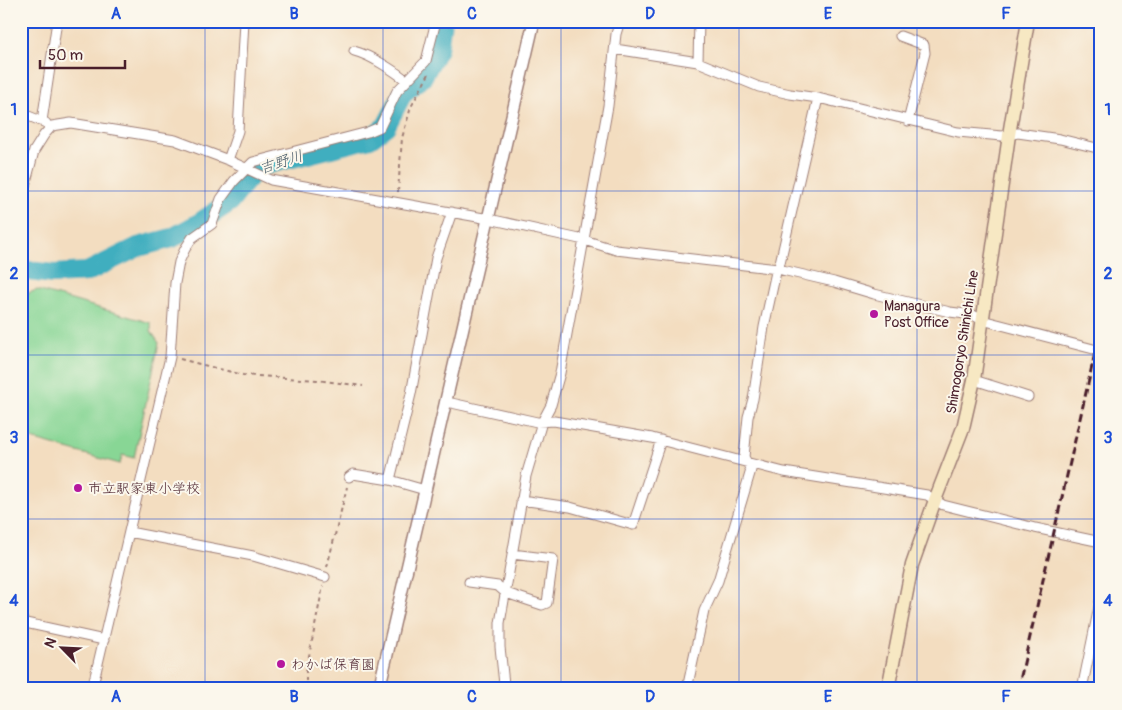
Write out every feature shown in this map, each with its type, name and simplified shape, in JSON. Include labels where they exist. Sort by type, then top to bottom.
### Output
[{"type":"main road","name":"Shimogoryo Shinichi Line","points":[[888,689],[912,566],[963,428],[974,380],[1009,135],[1028,21]]},
{"type":"street","points":[[42,121],[57,21]]},
{"type":"street","points":[[228,160],[238,131],[244,21]]},
{"type":"street","points":[[92,689],[170,357],[175,283],[179,262],[192,238],[212,224],[221,199],[234,181],[253,162],[368,132],[380,127],[397,91],[426,62],[436,21]]},
{"type":"street","points":[[379,689],[534,21]]},
{"type":"street","points":[[506,687],[500,648],[500,623],[521,500],[542,422],[550,405],[560,373],[608,106],[620,21]]},
{"type":"street","points":[[698,62],[699,21]]},
{"type":"street","points":[[900,36],[924,45],[925,53],[908,121]]},
{"type":"street","points":[[615,49],[698,62],[759,87],[818,98],[958,132],[1002,136],[1018,133],[1060,139],[1101,149]]},
{"type":"street","points":[[354,51],[365,54],[407,81]]},
{"type":"street","points":[[687,689],[704,612],[718,581],[751,470],[744,457],[748,417],[753,399],[764,326],[818,98]]},
{"type":"street","points":[[21,112],[52,126],[71,123],[175,140],[228,160],[271,180],[489,219],[584,240],[616,250],[778,269],[941,310],[974,315],[982,320],[1101,351]]},
{"type":"street","points":[[21,201],[34,151],[52,126]]},
{"type":"street","points":[[390,480],[411,394],[436,258],[452,212]]},
{"type":"street","points":[[974,380],[1028,398]]},
{"type":"street","points":[[447,402],[542,422],[554,421],[661,440],[784,472],[927,495],[942,506],[1101,542]]},
{"type":"street","points":[[521,500],[570,507],[634,525],[661,440]]},
{"type":"street","points":[[349,477],[354,474],[390,480],[425,490]]},
{"type":"street","points":[[129,532],[253,556],[325,577]]},
{"type":"street","points":[[469,582],[498,586],[506,593],[542,606],[547,603],[553,559],[512,554]]},
{"type":"street","points":[[1082,689],[1101,597]]},
{"type":"street","points":[[21,622],[104,640]]},
{"type":"path","points":[[395,202],[399,189],[402,138],[411,107],[431,72]]},
{"type":"path","points":[[170,357],[243,375],[317,380],[364,386]]},
{"type":"green space","points":[[37,290],[151,323],[151,331],[159,343],[134,458],[122,455],[120,464],[21,436],[21,322],[28,293]]},
{"type":"waterway","name":"吉野川","points":[[21,270],[53,274],[87,272],[138,247],[172,238],[199,223],[230,202],[257,167],[370,138],[386,126],[403,93],[422,78],[438,49],[442,21]]},
{"type":"railway","points":[[1018,689],[1101,327]]},
{"type":"place","name":"Managura Post Office","points":[[874,314]]},
{"type":"place","name":"市立駅家東小学校","points":[[78,488]]},
{"type":"place","name":"わかば保育園","points":[[281,664]]}]
